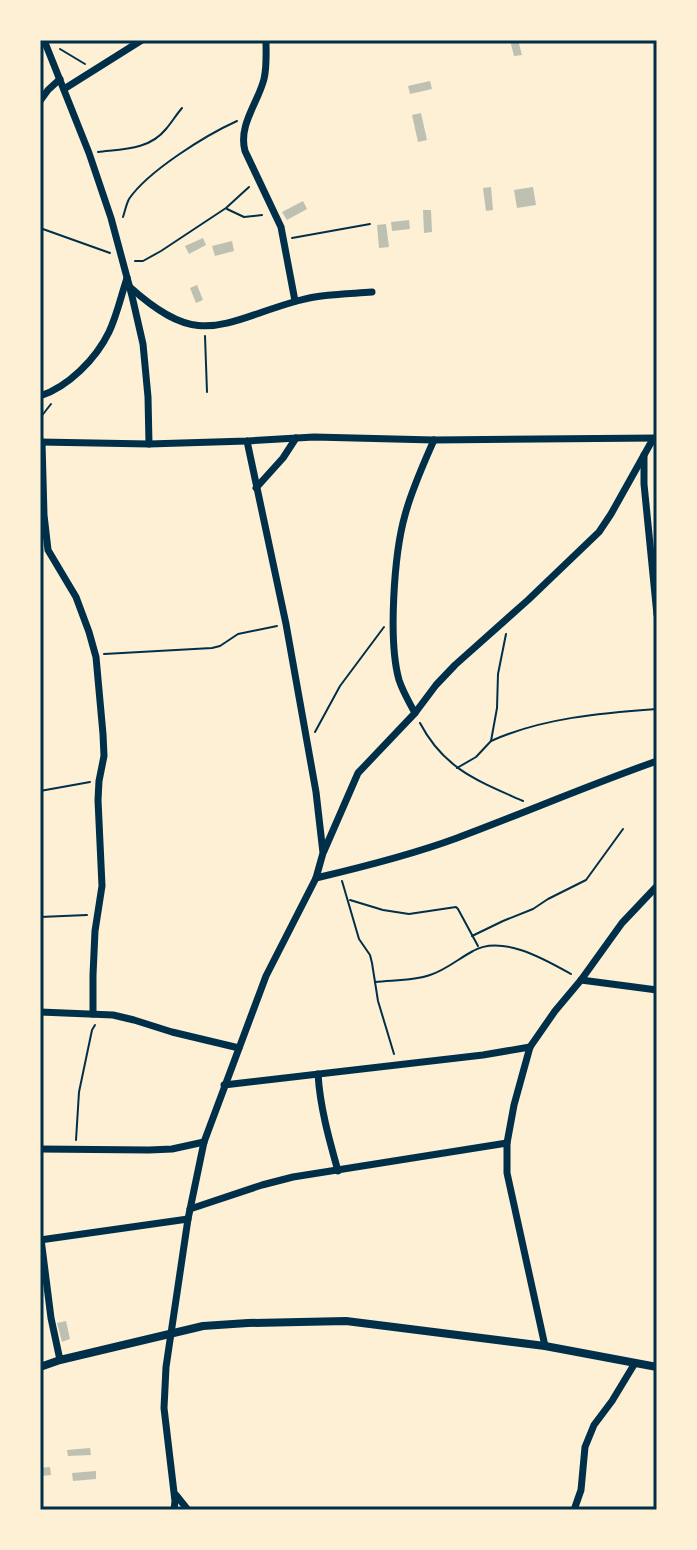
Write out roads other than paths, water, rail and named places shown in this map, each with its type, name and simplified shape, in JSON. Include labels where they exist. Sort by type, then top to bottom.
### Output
[{"type":"street","points":[[64,89],[142,40]]},
{"type":"street","points":[[266,40],[265,76],[242,141],[281,227],[295,301]]},
{"type":"street","points":[[44,41],[89,153],[114,228],[143,344],[149,444]]},
{"type":"street","points":[[40,101],[60,79]]},
{"type":"street","points":[[128,282],[160,310],[188,324],[205,327],[236,322],[295,301],[372,292]]},
{"type":"street","points":[[40,396],[66,383],[101,345],[128,282]]},
{"type":"street","points":[[256,488],[296,438]]},
{"type":"street","points":[[93,1014],[93,975],[102,886],[99,781],[104,756],[95,654],[76,597],[48,550],[41,442],[149,444],[296,438],[655,438]]},
{"type":"street","points":[[174,1510],[164,1408],[170,1333],[188,1219],[204,1142],[266,976],[316,878],[323,853],[358,773],[455,665],[599,532],[655,438]]},
{"type":"street","points":[[415,713],[404,694],[396,669],[393,618],[399,536],[416,481],[434,440]]},
{"type":"street","points":[[247,441],[286,624],[323,853]]},
{"type":"street","points":[[644,453],[644,484],[657,615]]},
{"type":"street","points":[[316,878],[443,843],[657,761]]},
{"type":"street","points":[[545,1346],[507,1173],[507,1143],[514,1105],[530,1047],[622,923],[657,886]]},
{"type":"street","points":[[581,980],[657,990]]},
{"type":"street","points":[[40,1012],[113,1015],[239,1048]]},
{"type":"street","points":[[224,1085],[530,1047]]},
{"type":"street","points":[[318,1074],[319,1092],[338,1171]]},
{"type":"street","points":[[40,1149],[149,1150],[204,1142]]},
{"type":"street","points":[[190,1209],[293,1177],[507,1143]]},
{"type":"street","points":[[60,1360],[40,1240],[188,1219]]},
{"type":"street","points":[[40,1367],[203,1326],[346,1321],[545,1346],[657,1367]]},
{"type":"street","points":[[574,1510],[581,1490],[589,1436],[635,1363]]},
{"type":"street","points":[[174,1493],[188,1510]]}]
